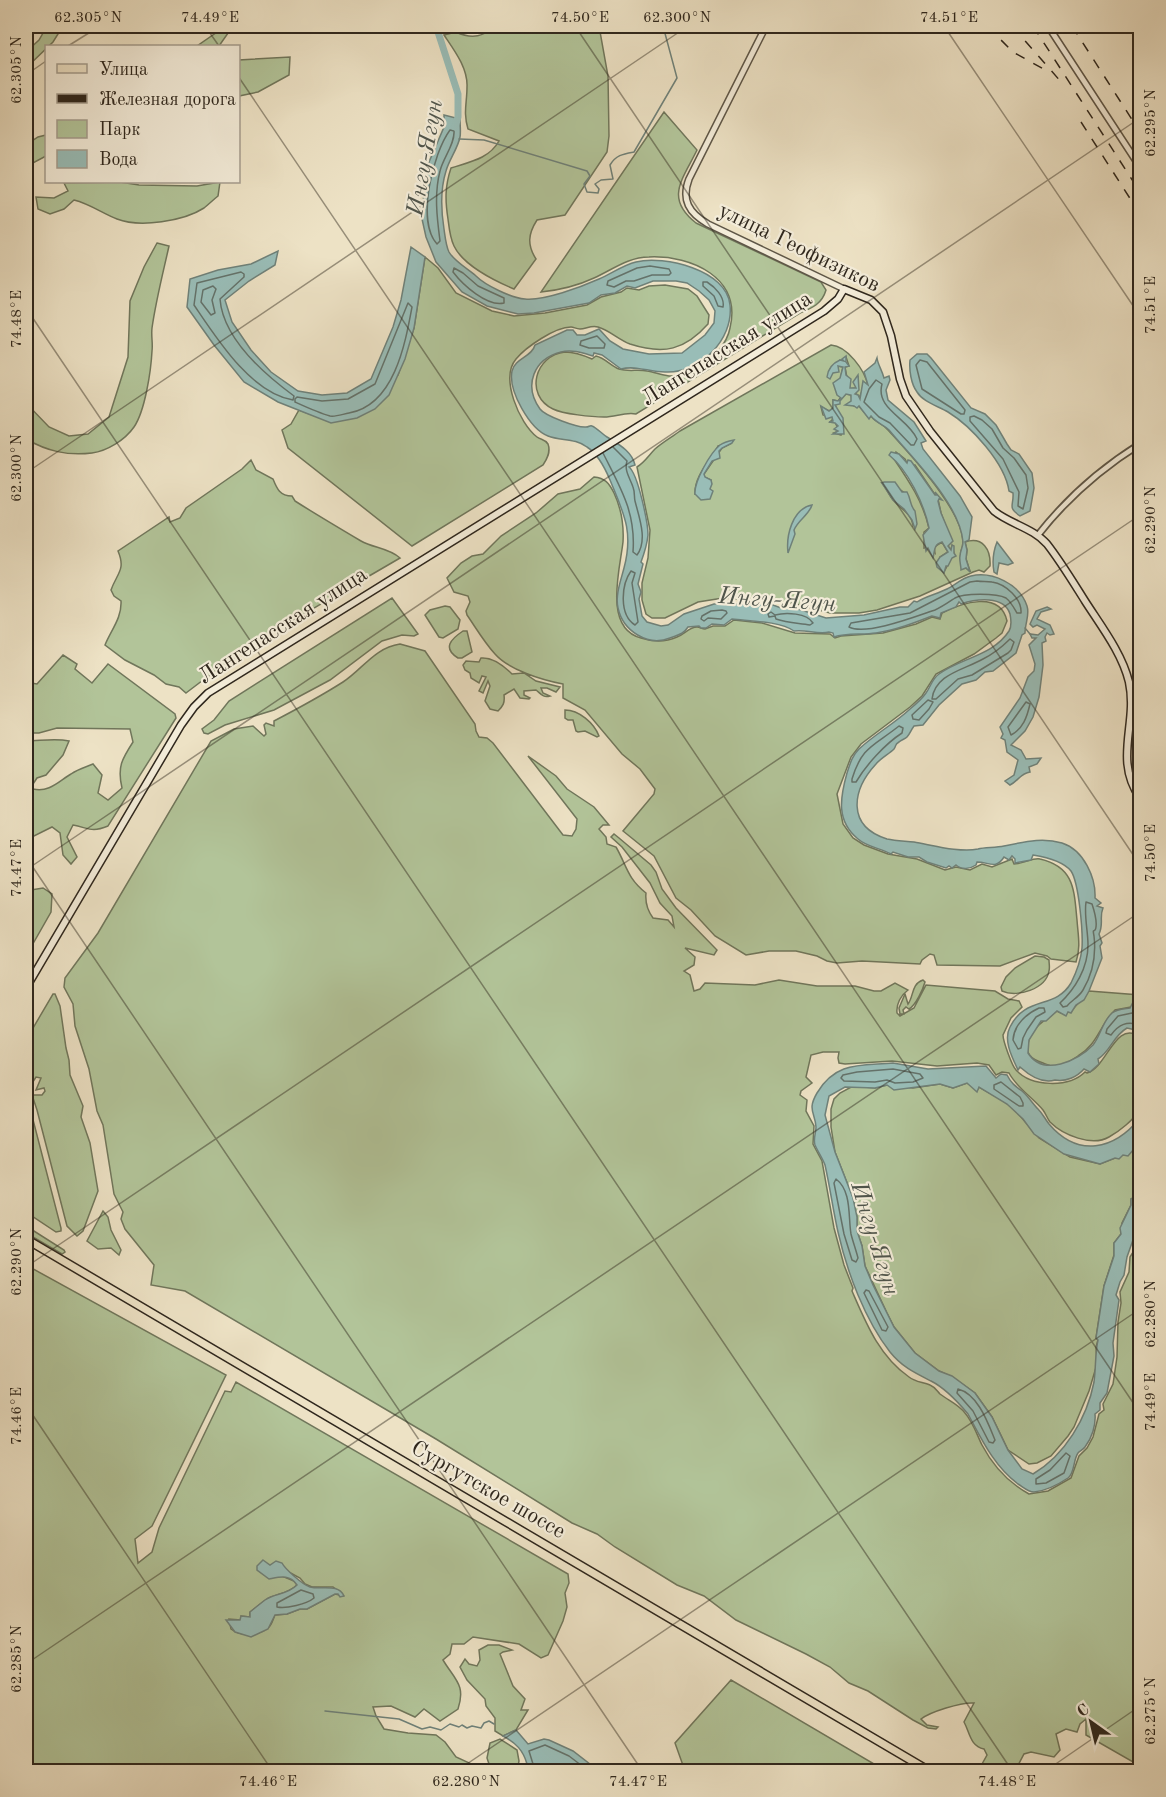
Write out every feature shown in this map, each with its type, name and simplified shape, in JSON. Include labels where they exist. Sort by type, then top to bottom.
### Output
[{"type":"main road","name":"Лангепасская улица","points":[[26,988],[180,725],[201,699],[223,682],[824,311],[838,299],[844,289]]},
{"type":"main road","name":"улица Геофизиков","points":[[844,289],[871,300],[883,312],[906,396],[984,500],[1004,519],[1038,535],[1051,549],[1101,626],[1127,674],[1131,697],[1127,765],[1132,784],[1140,798]]},
{"type":"main road","name":"Сургутское шоссе","points":[[26,1239],[932,1772]]},
{"type":"street","name":"улица Геофизиков","points":[[766,26],[689,179],[685,191],[686,202],[696,216],[708,224],[844,289]]},
{"type":"street","points":[[1048,26],[1140,167]]},
{"type":"street","points":[[1038,535],[1083,486],[1140,444]]},
{"type":"green space","points":[[47,26],[63,26],[53,42],[45,45],[45,50],[26,68],[26,52],[39,40]]},
{"type":"green space","points":[[226,26],[233,26],[220,45],[198,45]]},
{"type":"green space","points":[[497,26],[599,26],[608,76],[607,152],[565,215],[537,220],[530,240],[536,259],[514,289],[480,272],[458,253],[451,236],[446,206],[451,168],[484,156],[499,141],[468,129],[467,80],[460,60],[444,35],[456,32],[478,36]]},
{"type":"green space","points":[[290,57],[289,75],[258,92],[240,96],[240,60]]},
{"type":"green space","points":[[664,112],[697,150],[679,188],[681,205],[686,214],[696,223],[821,282],[826,290],[822,299],[812,307],[636,414],[599,417],[558,411],[544,403],[538,395],[536,386],[540,368],[546,360],[555,355],[568,352],[592,359],[596,356],[619,369],[644,370],[673,376],[692,370],[704,363],[719,350],[728,334],[732,311],[721,283],[697,265],[681,260],[665,257],[634,259],[581,283],[541,292]]},
{"type":"green space","points":[[45,135],[45,157],[33,163],[26,160],[26,145]]},
{"type":"green space","points":[[64,183],[197,186],[220,183],[218,196],[204,208],[174,220],[149,223],[117,219],[74,200],[64,209],[50,214],[38,209],[36,197],[54,198],[68,191]]},
{"type":"green space","points":[[157,243],[169,246],[152,328],[147,390],[134,427],[115,444],[92,453],[58,452],[26,439],[26,403],[49,427],[69,436],[88,434],[109,417],[128,357],[130,301]]},
{"type":"green space","points":[[425,257],[438,268],[456,293],[492,311],[514,316],[545,313],[587,305],[601,297],[621,292],[627,288],[639,290],[649,286],[665,285],[688,289],[697,296],[709,315],[708,324],[691,340],[673,348],[653,349],[630,344],[602,328],[595,327],[564,328],[534,344],[516,359],[510,377],[514,400],[524,422],[537,437],[548,444],[549,453],[543,465],[412,546],[288,448],[282,430],[291,424],[299,410],[331,422],[398,375],[414,328]]},
{"type":"green space","points":[[831,345],[837,346],[854,360],[868,386],[863,389],[859,398],[855,393],[856,388],[849,389],[845,367],[849,366],[846,357],[844,361],[840,360],[830,369],[832,372],[837,366],[843,367],[837,394],[841,397],[838,401],[833,400],[833,408],[829,411],[821,407],[823,415],[834,418],[830,422],[835,422],[839,431],[834,433],[841,435],[843,428],[835,404],[846,394],[851,395],[854,406],[859,406],[869,418],[871,416],[886,428],[923,470],[949,506],[963,538],[961,551],[966,568],[970,571],[966,559],[965,542],[971,541],[977,541],[985,546],[990,566],[984,572],[979,570],[973,572],[920,596],[877,610],[859,613],[830,613],[793,603],[723,598],[698,602],[665,618],[652,618],[646,614],[642,600],[642,583],[648,558],[650,530],[637,467],[655,449],[680,431]],"holes":[[[732,443],[722,448],[704,474],[704,477],[711,480],[710,489],[695,494],[697,481],[718,446]],[[896,452],[905,459],[908,465],[915,465],[938,499],[950,538],[948,546],[951,550],[952,546],[954,553],[944,572],[940,557],[948,552],[942,542],[934,547],[935,553],[928,547],[924,548],[924,532],[929,528],[923,509],[894,459]],[[882,483],[898,488],[906,495],[916,520],[913,525],[908,514],[892,499]]]},
{"type":"green space","points":[[251,460],[256,470],[273,479],[282,493],[292,496],[295,501],[361,541],[391,552],[400,558],[263,639],[186,693],[179,687],[166,684],[125,660],[105,645],[121,607],[121,601],[114,596],[111,590],[121,567],[118,551],[169,517],[170,522],[180,518],[186,508],[242,469]]},
{"type":"green space","points":[[594,477],[608,484],[614,493],[622,517],[623,542],[617,582],[618,610],[622,623],[629,632],[641,638],[655,641],[668,640],[694,627],[705,629],[725,626],[734,620],[762,623],[795,633],[830,634],[835,638],[883,633],[932,617],[940,619],[942,613],[969,603],[988,602],[997,605],[1003,611],[1007,621],[1002,633],[974,654],[936,674],[922,696],[861,744],[851,757],[837,794],[843,824],[853,838],[864,845],[888,854],[917,859],[945,870],[956,867],[970,870],[982,864],[992,867],[1012,859],[1014,864],[1038,859],[1052,863],[1066,874],[1073,890],[1079,941],[1076,962],[1051,959],[1035,953],[1000,966],[937,965],[934,955],[930,954],[920,964],[862,961],[837,963],[796,951],[769,951],[746,955],[715,936],[691,910],[676,898],[654,856],[623,831],[654,794],[655,789],[640,769],[622,754],[585,710],[563,698],[563,684],[517,669],[495,654],[467,615],[466,611],[470,602],[468,596],[454,592],[447,578],[461,563],[472,556],[483,554],[501,536],[536,513],[558,494],[580,489]]},
{"type":"green space","points":[[392,598],[418,634],[402,635],[382,641],[330,680],[274,710],[225,725],[208,734],[204,733],[202,729],[214,720],[229,701]]},
{"type":"green space","points":[[450,607],[460,620],[458,629],[443,638],[439,637],[425,615],[430,610]]},
{"type":"green space","points":[[463,631],[467,631],[472,652],[458,658],[449,647],[452,640]]},
{"type":"green space","points":[[400,644],[425,651],[475,724],[479,737],[487,738],[493,743],[563,835],[572,836],[576,829],[577,819],[528,756],[556,776],[567,789],[594,807],[609,825],[603,825],[599,829],[606,837],[607,844],[616,847],[631,877],[646,893],[647,906],[653,918],[668,920],[674,927],[672,916],[660,903],[650,883],[622,847],[611,837],[614,834],[651,865],[662,889],[676,908],[717,950],[714,955],[685,948],[695,957],[694,965],[684,971],[690,975],[694,991],[700,989],[705,983],[755,985],[779,980],[817,986],[855,986],[874,991],[881,991],[895,983],[908,990],[898,1003],[897,1013],[900,1016],[914,1008],[926,985],[995,991],[1008,999],[1019,1001],[1022,1007],[1011,1018],[1003,1035],[1006,1048],[1016,1070],[1031,1080],[1040,1082],[1070,1081],[1094,1069],[1124,1034],[1131,1033],[1140,1037],[1140,1110],[1122,1128],[1102,1140],[1086,1140],[1062,1131],[1050,1122],[1043,1110],[1009,1073],[1002,1072],[996,1075],[989,1065],[977,1063],[937,1066],[892,1061],[845,1064],[839,1063],[839,1052],[823,1052],[811,1055],[806,1077],[812,1083],[801,1091],[800,1095],[807,1100],[806,1111],[814,1126],[813,1144],[822,1161],[834,1228],[844,1265],[853,1288],[852,1291],[874,1338],[889,1359],[911,1379],[932,1386],[962,1410],[996,1467],[1015,1485],[1029,1494],[1048,1491],[1071,1478],[1079,1456],[1093,1437],[1099,1414],[1104,1410],[1103,1404],[1113,1384],[1117,1357],[1120,1292],[1129,1272],[1130,1257],[1135,1249],[1140,1226],[1140,1766],[1086,1735],[1086,1719],[1080,1724],[1077,1732],[1066,1729],[1056,1734],[1060,1750],[1054,1757],[1031,1752],[1024,1754],[1015,1771],[993,1771],[992,1767],[977,1771],[975,1769],[982,1764],[987,1755],[984,1749],[973,1742],[964,1722],[974,1703],[954,1706],[925,1716],[921,1719],[927,1725],[938,1727],[928,1728],[868,1691],[849,1683],[830,1667],[736,1620],[704,1596],[677,1585],[597,1534],[572,1523],[436,1439],[185,1291],[151,1285],[154,1265],[125,1229],[121,1219],[123,1212],[114,1194],[103,1125],[97,1111],[89,1069],[75,1026],[73,1004],[64,987],[65,978],[98,933],[211,741],[234,729],[253,726],[264,736],[266,723],[274,726],[274,721],[343,682],[376,654]]},
{"type":"green space","points":[[63,655],[77,664],[75,669],[92,683],[108,664],[175,714],[176,718],[108,826],[94,830],[73,825],[67,837],[77,857],[71,864],[63,855],[60,833],[52,827],[32,837],[26,836],[26,741],[69,741],[63,755],[46,775],[37,778],[33,789],[49,788],[76,771],[93,764],[102,775],[98,793],[108,800],[122,788],[121,764],[133,742],[130,729],[57,728],[39,733],[26,733],[26,678],[31,683],[37,684]]},
{"type":"green space","points":[[481,658],[498,663],[512,674],[524,673],[536,681],[560,687],[556,692],[541,688],[543,693],[550,696],[542,695],[536,690],[524,691],[524,695],[529,699],[520,698],[514,689],[504,695],[503,704],[498,711],[490,709],[485,701],[490,686],[488,681],[483,693],[479,691],[486,677],[482,676],[479,683],[471,678],[463,665],[466,661],[479,662]]},
{"type":"green space","points":[[565,710],[576,712],[585,718],[594,726],[599,736],[585,731],[576,731],[573,720],[565,718]]},
{"type":"green space","points":[[26,886],[31,890],[43,888],[52,894],[51,912],[26,956]]},
{"type":"green space","points":[[1035,956],[1049,960],[1049,971],[1042,983],[1023,992],[1002,991],[1001,987],[1006,977],[1015,968]]},
{"type":"green space","points":[[923,980],[925,982],[917,1001],[909,1009],[906,1007],[903,1010],[904,1014],[900,1014],[899,1008],[905,994],[908,1004],[916,984]]},
{"type":"green space","points":[[1089,991],[1140,995],[1140,1011],[1136,1006],[1115,1010],[1090,1046],[1065,1063],[1052,1066],[1032,1058],[1027,1049],[1031,1035],[1037,1027],[1057,1011],[1061,1013],[1072,1010]]},
{"type":"green space","points":[[53,994],[60,1006],[70,1075],[83,1106],[81,1117],[90,1143],[98,1191],[83,1231],[77,1236],[67,1226],[32,1095],[42,1095],[45,1091],[44,1088],[36,1090],[41,1078],[36,1077],[26,1088],[26,1040]]},
{"type":"green space","points":[[967,1083],[1002,1100],[1015,1110],[1039,1138],[1070,1157],[1100,1164],[1140,1148],[1140,1186],[1137,1196],[1131,1199],[1131,1205],[1122,1223],[1121,1234],[1114,1243],[1114,1255],[1104,1286],[1096,1338],[1098,1340],[1097,1364],[1089,1391],[1068,1436],[1051,1456],[1037,1463],[1029,1464],[1008,1450],[992,1417],[975,1393],[915,1353],[894,1327],[865,1266],[853,1198],[835,1152],[831,1109],[834,1099],[853,1086],[875,1088],[887,1085],[913,1088],[940,1084],[953,1088]]},
{"type":"green space","points":[[26,1102],[30,1108],[61,1231],[56,1232],[26,1212]]},
{"type":"green space","points":[[103,1211],[108,1217],[111,1230],[121,1250],[119,1255],[111,1248],[98,1249],[87,1241]]},
{"type":"green space","points":[[26,1226],[65,1252],[62,1254],[26,1233]]},
{"type":"green space","points":[[26,1265],[226,1375],[152,1526],[135,1539],[138,1563],[152,1552],[159,1528],[225,1391],[231,1392],[236,1382],[568,1574],[569,1583],[565,1593],[567,1607],[548,1655],[541,1658],[519,1644],[473,1637],[464,1644],[452,1644],[450,1654],[443,1660],[460,1688],[458,1709],[440,1721],[424,1709],[415,1717],[391,1706],[373,1707],[384,1729],[436,1735],[445,1742],[456,1757],[482,1769],[487,1768],[489,1764],[487,1758],[490,1743],[500,1739],[517,1750],[519,1761],[517,1771],[26,1771]],"holes":[[[285,1570],[312,1587],[333,1587],[344,1596],[335,1594],[307,1609],[275,1615],[269,1627],[259,1633],[244,1634],[231,1629],[229,1619],[241,1620],[241,1616],[250,1617],[250,1612],[264,1601],[289,1591],[297,1585],[294,1581],[282,1576]]]},
{"type":"green space","points":[[488,1645],[499,1645],[512,1650],[500,1654],[513,1686],[525,1699],[521,1710],[528,1710],[516,1730],[503,1736],[495,1731],[495,1718],[486,1706],[485,1699],[467,1680],[460,1667],[465,1659],[469,1664],[477,1666],[480,1660],[479,1650]]},
{"type":"green space","points":[[731,1680],[886,1771],[685,1771],[675,1743]]},
{"type":"water","name":"Ингу-Ягун","points":[[444,115],[460,119],[459,141],[447,167],[442,193],[446,244],[454,259],[485,283],[513,296],[533,299],[573,289],[631,263],[648,260],[677,263],[692,268],[706,274],[726,293],[730,305],[730,318],[726,331],[712,352],[702,361],[690,367],[665,372],[621,369],[602,355],[594,353],[593,356],[569,351],[552,355],[544,360],[534,374],[532,382],[535,400],[543,412],[569,424],[594,427],[624,448],[633,460],[635,465],[629,467],[639,488],[648,529],[638,584],[641,592],[639,599],[642,616],[647,622],[661,626],[668,625],[684,614],[714,604],[792,607],[826,618],[864,615],[908,607],[914,601],[917,602],[943,591],[968,577],[979,575],[988,575],[1004,581],[1018,591],[1023,598],[1028,609],[1028,616],[1025,633],[1022,635],[1016,653],[993,671],[985,672],[976,680],[962,684],[939,705],[923,725],[914,726],[907,737],[878,762],[868,774],[858,796],[857,806],[859,816],[865,825],[874,833],[887,839],[963,850],[1047,840],[1062,843],[1077,852],[1091,874],[1095,898],[1101,903],[1097,906],[1103,908],[1099,934],[1102,943],[1100,946],[1102,958],[1084,1000],[1066,1016],[1057,1011],[1046,1021],[1041,1021],[1029,1040],[1028,1053],[1042,1064],[1061,1064],[1070,1061],[1093,1045],[1112,1013],[1130,1008],[1134,1000],[1140,1011],[1140,1031],[1127,1028],[1122,1031],[1098,1059],[1099,1064],[1090,1072],[1084,1069],[1075,1077],[1067,1080],[1041,1080],[1020,1067],[1018,1070],[1007,1037],[1010,1027],[1024,1010],[1057,997],[1071,983],[1081,952],[1082,931],[1078,896],[1071,871],[1059,862],[1033,855],[1031,860],[1015,863],[1012,856],[1009,860],[1004,857],[995,864],[977,862],[969,868],[956,865],[946,868],[919,857],[908,857],[893,852],[891,854],[865,844],[851,832],[843,817],[842,800],[845,782],[853,757],[865,744],[919,701],[939,674],[994,646],[1002,639],[1011,625],[1007,608],[996,601],[989,600],[961,604],[959,602],[956,607],[941,613],[940,618],[932,616],[883,632],[834,637],[833,633],[829,632],[794,631],[773,623],[732,619],[724,625],[712,624],[706,628],[688,627],[680,634],[662,640],[645,639],[631,630],[625,624],[617,603],[627,555],[626,522],[608,475],[598,457],[587,447],[578,442],[553,438],[534,426],[513,389],[512,371],[516,363],[531,352],[535,345],[567,330],[573,330],[577,335],[585,335],[599,329],[610,341],[623,349],[649,354],[682,353],[705,335],[714,323],[715,311],[709,300],[699,291],[687,283],[676,281],[653,281],[635,288],[627,286],[615,293],[601,295],[589,303],[518,314],[487,306],[462,292],[436,262],[422,219],[425,177],[444,127]]},
{"type":"water","points":[[411,247],[425,257],[414,328],[405,359],[389,395],[375,409],[357,418],[331,423],[278,402],[244,382],[187,307],[190,279],[218,270],[251,264],[278,251],[275,265],[249,281],[225,300],[232,322],[251,350],[271,372],[298,391],[322,395],[347,393],[371,379],[393,327],[401,300]]},
{"type":"water","points":[[917,354],[927,354],[971,408],[985,414],[996,425],[1011,450],[1019,454],[1032,473],[1034,488],[1030,511],[1020,516],[1014,510],[1013,493],[1009,491],[1001,469],[986,446],[957,418],[927,401],[917,392],[910,372],[910,360]]},
{"type":"water","points":[[846,356],[849,366],[845,367],[846,375],[851,379],[850,388],[856,388],[853,382],[858,375],[859,390],[855,394],[860,399],[863,381],[868,385],[864,372],[875,363],[877,358],[884,378],[889,376],[890,380],[886,390],[888,400],[914,422],[926,441],[921,443],[923,449],[960,496],[972,517],[969,540],[965,542],[966,559],[970,572],[966,568],[961,570],[960,558],[963,542],[960,527],[945,498],[889,430],[871,416],[869,419],[859,406],[857,408],[845,405],[851,401],[851,395],[846,394],[840,404],[835,405],[843,418],[844,434],[833,434],[838,431],[834,429],[838,426],[829,422],[833,421],[832,417],[826,419],[821,406],[829,411],[833,408],[833,400],[838,401],[841,398],[837,395],[833,383],[840,378],[843,367],[838,366],[839,372],[833,373],[830,379],[827,377],[833,365],[840,360],[844,361],[842,359]]},
{"type":"water","points":[[734,440],[719,451],[720,458],[712,461],[704,474],[711,480],[710,489],[713,491],[710,499],[701,500],[695,494],[695,489],[703,468],[720,445]]},
{"type":"water","points":[[891,452],[899,454],[907,463],[908,460],[911,461],[935,495],[937,495],[935,492],[942,500],[938,501],[941,513],[953,541],[948,546],[951,550],[952,545],[954,546],[956,556],[946,566],[944,573],[936,563],[948,552],[942,542],[936,547],[933,558],[928,548],[926,551],[923,535],[929,528],[923,509],[909,478],[889,455]]},
{"type":"water","points":[[895,482],[902,492],[907,492],[915,511],[917,524],[915,529],[912,520],[893,500],[882,483]]},
{"type":"water","points":[[812,505],[794,530],[795,534],[788,553],[789,531],[795,517]]},
{"type":"water","points":[[997,542],[1013,563],[1008,565],[999,563],[997,574],[994,572],[993,560]]},
{"type":"water","points":[[1047,607],[1051,609],[1041,612],[1037,619],[1050,625],[1054,634],[1047,633],[1046,641],[1042,643],[1043,665],[1039,697],[1033,717],[1025,731],[1011,745],[1021,750],[1026,759],[1041,758],[1037,764],[1029,767],[1030,772],[1010,785],[1005,781],[1014,775],[1018,760],[1007,752],[1005,740],[1001,738],[1003,734],[1000,727],[1020,698],[1028,677],[1034,671],[1035,664],[1029,645],[1036,638],[1032,638],[1030,634],[1038,635],[1045,629],[1037,625],[1033,627],[1030,624],[1036,611]]},
{"type":"water","name":"Ингу-Ягун","points":[[893,1063],[928,1069],[986,1066],[996,1078],[1001,1074],[1007,1075],[1060,1135],[1072,1142],[1084,1145],[1096,1146],[1107,1143],[1130,1129],[1140,1118],[1140,1148],[1134,1149],[1128,1156],[1123,1155],[1119,1159],[1115,1158],[1100,1164],[1064,1154],[1034,1134],[1023,1119],[1007,1104],[979,1087],[977,1092],[967,1083],[953,1088],[940,1084],[894,1090],[887,1085],[875,1088],[845,1087],[829,1096],[825,1115],[835,1152],[853,1198],[865,1266],[894,1327],[915,1353],[975,1393],[992,1417],[1008,1450],[1022,1469],[1033,1474],[1045,1466],[1065,1446],[1080,1422],[1091,1396],[1098,1340],[1096,1338],[1104,1286],[1114,1256],[1114,1243],[1121,1234],[1120,1228],[1131,1205],[1131,1199],[1137,1196],[1140,1186],[1140,1220],[1116,1295],[1119,1300],[1113,1343],[1114,1356],[1107,1393],[1100,1403],[1100,1410],[1095,1414],[1092,1436],[1076,1456],[1070,1476],[1047,1489],[1034,1492],[1018,1484],[995,1461],[968,1414],[956,1400],[941,1387],[899,1362],[890,1352],[865,1311],[846,1263],[825,1165],[815,1145],[816,1127],[812,1103],[824,1083],[841,1070],[860,1065]]},
{"type":"water","points":[[263,1560],[270,1565],[276,1561],[282,1563],[307,1586],[334,1588],[344,1596],[340,1597],[335,1594],[307,1609],[275,1615],[268,1629],[251,1637],[235,1632],[226,1620],[240,1620],[241,1616],[250,1617],[250,1612],[265,1600],[289,1591],[297,1585],[288,1578],[269,1579],[257,1570],[257,1566]]},
{"type":"water","points":[[516,1730],[528,1744],[544,1739],[549,1740],[573,1751],[597,1771],[524,1771],[527,1764],[521,1751],[503,1736]]},
{"type":"waterway","name":"Ингу-Ягун","points":[[427,26],[438,32],[458,94],[458,117],[455,127]]},
{"type":"waterway","points":[[459,139],[484,140],[587,171],[590,176],[584,184],[587,192],[598,193],[599,189],[595,184],[601,180],[613,179],[610,165],[612,162],[620,156],[634,152],[677,78],[663,26]]},
{"type":"waterway","points":[[1025,628],[1030,634]]},
{"type":"waterway","points":[[325,1711],[399,1719],[422,1729],[430,1727],[441,1730],[450,1724],[459,1727],[462,1725],[467,1728],[472,1726],[481,1728],[489,1721],[494,1724]]},
{"type":"railway","points":[[987,26],[1013,52],[1047,71]]},
{"type":"railway","points":[[1012,26],[1062,83]]},
{"type":"railway","points":[[1033,26],[1140,192]]},
{"type":"railway","points":[[1072,26],[1140,132]]},
{"type":"railway","points":[[1081,122],[1140,214]]}]
